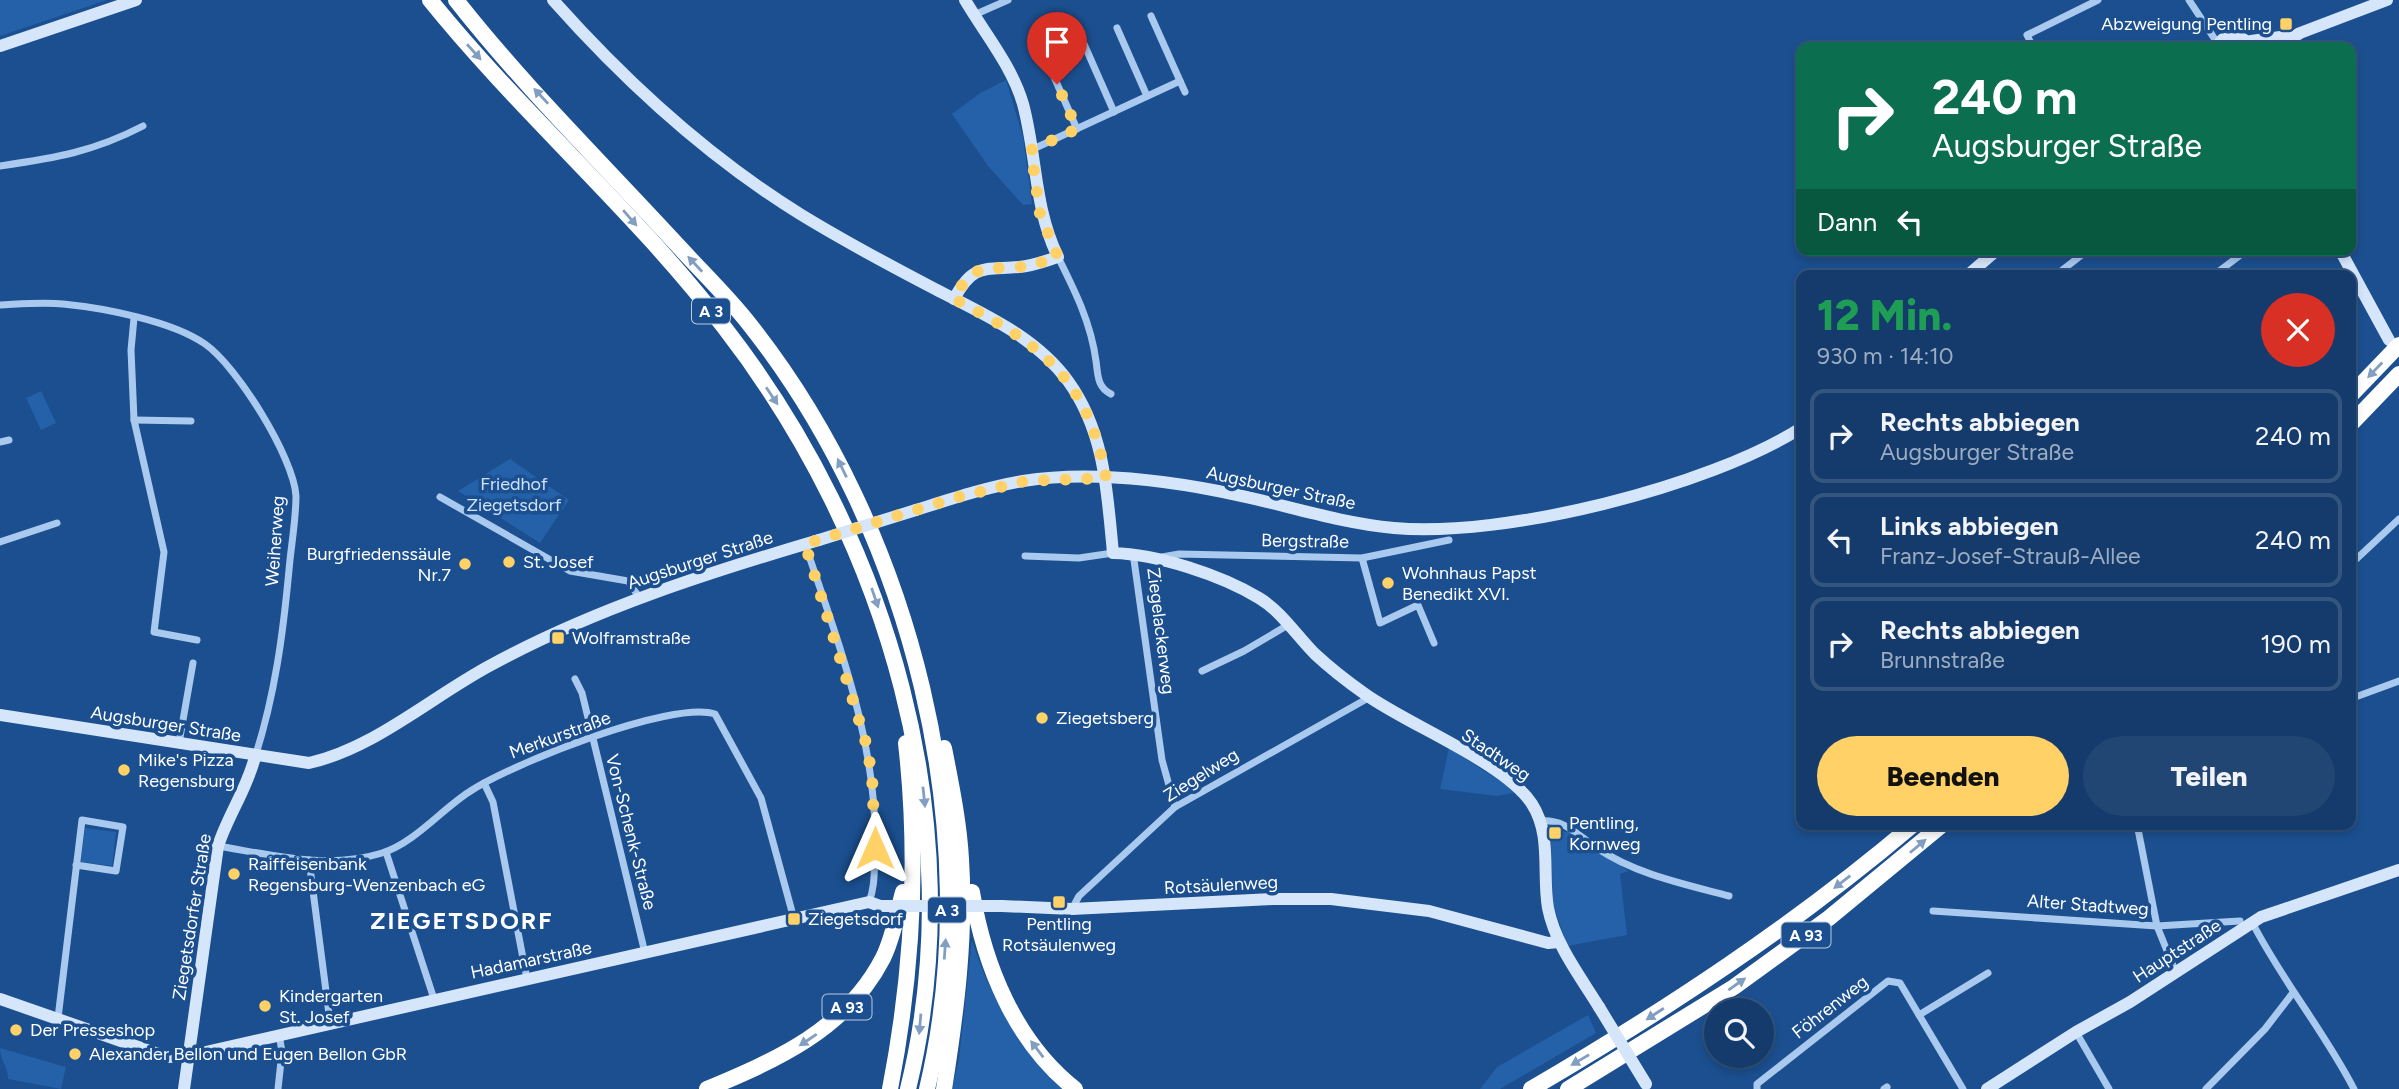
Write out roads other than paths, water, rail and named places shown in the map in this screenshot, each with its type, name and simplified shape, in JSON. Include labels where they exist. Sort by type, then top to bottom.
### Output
[{"type":"highway","name":"A 3","points":[[430,0],[724,326],[778,404],[838,513],[868,579],[901,682],[922,785],[928,842],[928,939],[918,1039],[908,1089]]},
{"type":"highway","name":"A 3","points":[[456,0],[750,324],[799,395],[839,460],[870,529],[908,634],[924,696],[941,800],[947,900],[941,998],[927,1089]]},
{"type":"highway","points":[[2356,389],[2394,342]]},
{"type":"highway","points":[[2356,419],[2399,374]]},
{"type":"highway","points":[[890,1089],[902,1030],[910,941],[911,859],[908,777],[899,710],[901,682]]},
{"type":"highway","name":"A 3","points":[[924,696],[934,709],[955,808],[961,858],[961,948],[944,1089]]},
{"type":"highway","name":"A 3","points":[[955,808],[961,820],[976,916],[997,984],[1027,1036],[1074,1089]]},
{"type":"highway","name":"A 93","points":[[1531,1089],[1629,1032],[1723,970],[1808,909],[1907,830]]},
{"type":"highway","name":"A 93","points":[[1568,1089],[1734,987],[1829,918],[1936,830]]},
{"type":"highway","name":"A 93","points":[[707,1089],[792,1051],[817,1034],[857,996],[883,958],[911,859]]},
{"type":"street","points":[[0,46],[136,0]]},
{"type":"street","points":[[553,0],[606,56],[667,113],[750,180],[843,239],[1027,340],[1050,359],[1074,390],[1090,420],[1106,478],[1113,552],[1079,558],[1025,556]]},
{"type":"street","points":[[965,0],[1013,79],[1023,104],[1040,214],[1081,303],[1094,342],[1100,384],[1111,394]]},
{"type":"street","points":[[974,15],[1008,0]]},
{"type":"street","points":[[2030,42],[2027,35],[2098,0]]},
{"type":"street","points":[[2189,0],[2215,42]]},
{"type":"street","points":[[2262,42],[2300,33],[2387,0]]},
{"type":"street","points":[[1151,16],[1185,92]]},
{"type":"street","points":[[1117,28],[1147,96]]},
{"type":"street","points":[[2285,42],[2300,33]]},
{"type":"street","points":[[2224,42],[2237,35],[2249,42]]},
{"type":"street","points":[[1084,44],[1114,112]]},
{"type":"street","points":[[1047,61],[1077,129]]},
{"type":"street","points":[[1031,150],[1180,80]]},
{"type":"street","points":[[0,166],[76,154],[117,141],[143,126]]},
{"type":"street","points":[[1974,270],[1990,256]]},
{"type":"street","points":[[2062,270],[2080,256]]},
{"type":"street","points":[[2221,270],[2239,256]]},
{"type":"street","points":[[954,299],[963,281],[980,269],[1018,267],[1058,257]]},
{"type":"street","points":[[2356,277],[2394,342]]},
{"type":"street","name":"Weiherweg","points":[[0,305],[62,303],[134,318],[192,336],[218,355],[265,421],[287,459],[296,496],[281,649],[273,697],[255,757]]},
{"type":"street","points":[[134,318],[131,388],[134,420],[164,552],[154,632],[197,640]]},
{"type":"street","points":[[134,420],[191,421]]},
{"type":"street","name":"Augsburger Straße","points":[[0,715],[255,757],[309,763],[339,754],[491,665],[639,597],[916,510],[1025,481],[1106,478],[1220,491],[1329,519],[1395,528],[1439,529],[1498,524],[1663,487],[1720,467],[1796,430]]},
{"type":"street","points":[[0,442],[9,440]]},
{"type":"street","points":[[440,497],[564,568],[596,577],[628,581],[639,597]]},
{"type":"street","points":[[2356,559],[2399,519]]},
{"type":"street","points":[[0,542],[57,523]]},
{"type":"street","name":"Bergstraße","points":[[1159,557],[1179,554],[1362,558],[1450,540]]},
{"type":"street","points":[[805,544],[850,685],[872,775],[876,826],[874,904]]},
{"type":"street","name":"Ziegelackerweg","points":[[1113,552],[1133,553],[1161,760],[1175,807]]},
{"type":"street","name":"Stadtweg","points":[[1133,553],[1159,557],[1260,598],[1316,654],[1370,697],[1525,793],[1540,821],[1545,845],[1549,910],[1559,942],[1648,1087]]},
{"type":"street","points":[[1362,558],[1380,623],[1418,605],[1434,643]]},
{"type":"street","points":[[1202,671],[1288,625]]},
{"type":"street","points":[[179,743],[193,663]]},
{"type":"street","name":"Von-Schenk-Straße","points":[[575,679],[582,692],[645,953]]},
{"type":"street","points":[[2356,697],[2399,681]]},
{"type":"street","name":"Ziegelweg","points":[[1072,909],[1079,896],[1175,807],[1370,697]]},
{"type":"street","name":"Merkurstraße","points":[[218,846],[309,860],[358,860],[386,852],[484,783],[535,758],[591,737],[691,709],[715,714],[761,798],[794,919]]},
{"type":"street","name":"Ziegetsdorfer Straße","points":[[184,1089],[218,846],[250,775],[255,757]]},
{"type":"street","points":[[484,783],[493,802],[527,979]]},
{"type":"street","points":[[58,1018],[76,865],[82,820],[123,827],[116,871],[76,865]]},
{"type":"street","points":[[1540,821],[1557,820],[1608,855],[1632,867],[1729,896]]},
{"type":"street","points":[[2138,830],[2157,926],[2176,972]]},
{"type":"street","points":[[386,852],[433,999]]},
{"type":"street","points":[[309,860],[330,1022]]},
{"type":"street","name":"Hauptstraße","points":[[1987,1089],[2176,972],[2246,922],[2399,870]]},
{"type":"street","name":"Rotsäulenweg","points":[[874,904],[1072,909],[1273,899],[1331,899],[1429,911],[1548,943],[1559,942]]},
{"type":"street","name":"Hadamarstraße","points":[[0,999],[167,1057],[188,1056],[794,919],[874,904]]},
{"type":"street","name":"Alter Stadtweg","points":[[1933,911],[2157,926],[2246,922]]},
{"type":"street","points":[[2246,922],[2292,994],[2319,1029],[2354,1089]]},
{"type":"street","points":[[1919,1015],[1988,973]]},
{"type":"street","name":"Föhrenweg","points":[[1757,1089],[1758,1084],[1888,981],[1900,984],[1963,1089]]},
{"type":"street","points":[[2206,1089],[2266,1029],[2292,994]]},
{"type":"street","points":[[2076,1032],[2109,1089]]},
{"type":"street","points":[[278,1089],[282,1052],[279,1034]]},
{"type":"place","name":"Abzweigung Pentling","points":[[2286,24]]},
{"type":"place","name":"St. Josef","points":[[509,562]]},
{"type":"place","name":"Burgfriedenssäule Nr.7","points":[[465,564]]},
{"type":"place","name":"Wohnhaus Papst Benedikt XVI.","points":[[1388,583]]},
{"type":"place","name":"Wolframstraße","points":[[558,638]]},
{"type":"place","name":"Ziegetsberg","points":[[1042,718]]},
{"type":"place","name":"Mike's Pizza Regensburg","points":[[124,770]]},
{"type":"place","name":"Pentling, Kornweg","points":[[1555,833]]},
{"type":"place","name":"Raiffeisenbank Regensburg-Wenzenbach eG","points":[[234,874]]},
{"type":"place","name":"Pentling Rotsäulenweg","points":[[1059,902]]},
{"type":"place","name":"Ziegetsdorf","points":[[794,919]]},
{"type":"place","name":"Kindergarten St. Josef","points":[[265,1006]]},
{"type":"place","name":"Der Presseshop","points":[[16,1030]]},
{"type":"place","name":"Alexander Bellon und Eugen Bellon GbR","points":[[75,1054]]},
{"type":"district","name":"ZIEGETSDORF","points":[[462,921]]},
{"type":"park label","name":"Friedhof Ziegetsdorf","points":[[514,494]]}]
